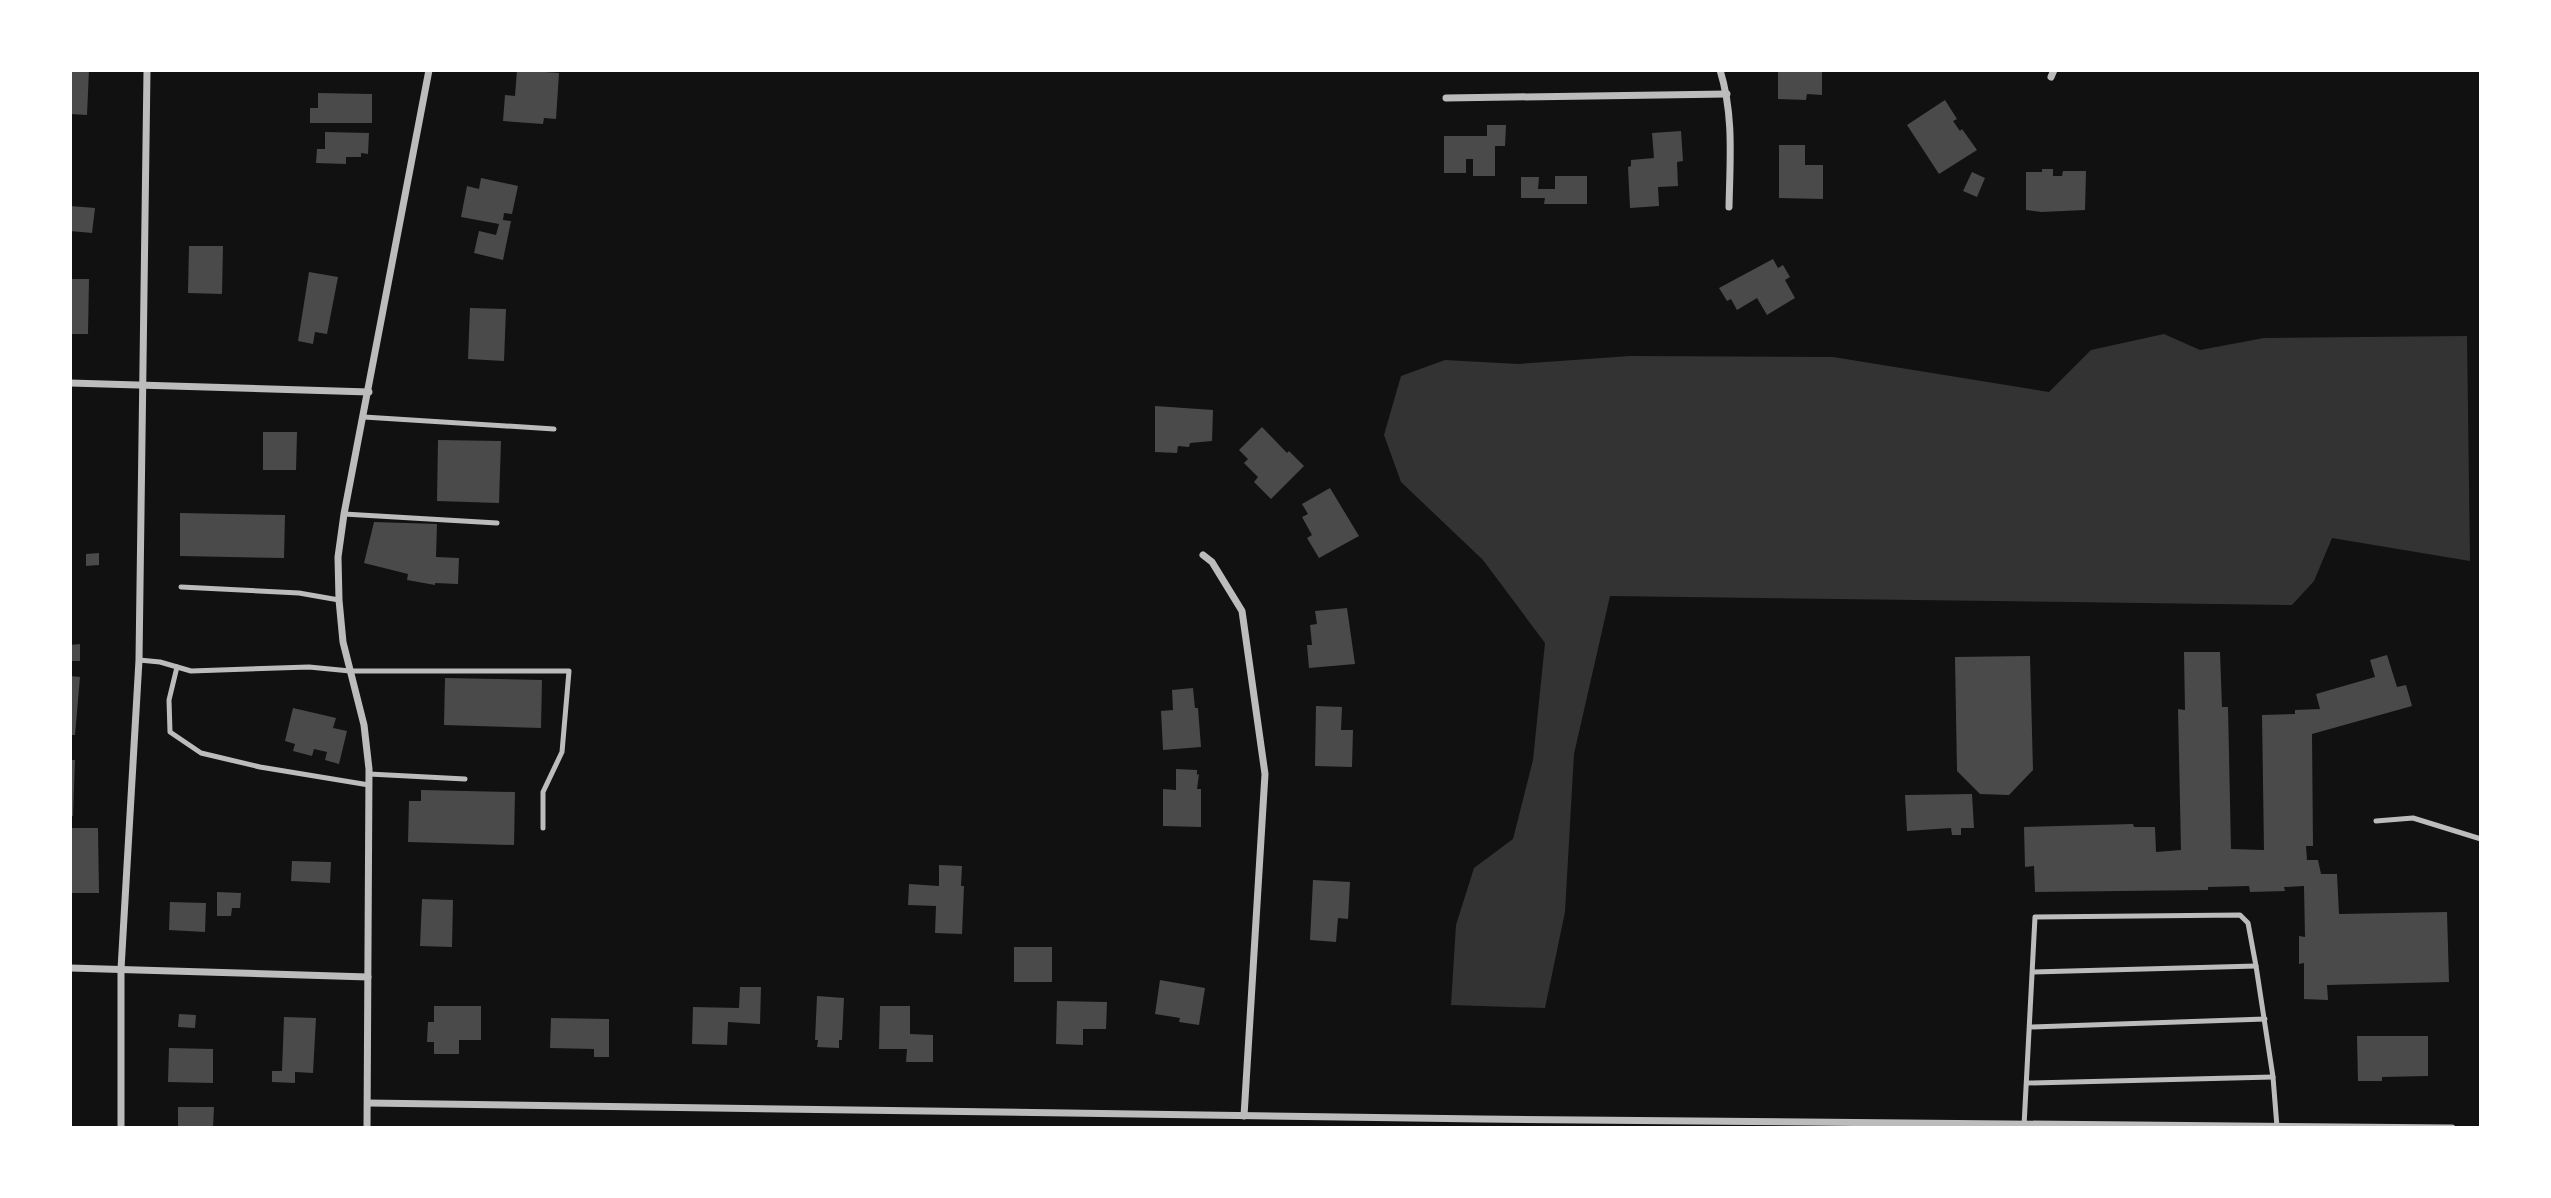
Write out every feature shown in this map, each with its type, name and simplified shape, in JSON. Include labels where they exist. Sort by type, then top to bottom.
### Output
[{"type":"street","points":[[121,1128],[121,968],[139,660],[147,70]]},
{"type":"street","points":[[367,1128],[369,774],[364,725],[343,642],[338,557],[429,70]]},
{"type":"street","points":[[1720,70],[1731,120],[1729,207]]},
{"type":"street","points":[[1446,98],[1727,94]]},
{"type":"street","points":[[70,383],[369,392]]},
{"type":"street","points":[[1203,555],[1212,562],[1242,611],[1265,774],[1244,1116]]},
{"type":"street","points":[[70,968],[368,977]]},
{"type":"street","points":[[368,1104],[1244,1116],[1481,1124],[2452,1128]]},
{"type":"lane","points":[[364,417],[554,429]]},
{"type":"lane","points":[[344,514],[497,523]]},
{"type":"lane","points":[[181,587],[299,593],[339,600]]},
{"type":"lane","points":[[139,660],[160,662],[191,671],[309,667],[350,671],[569,671],[562,752],[543,792],[543,828]]},
{"type":"lane","points":[[177,667],[169,700],[170,732],[201,753],[260,767],[369,785]]},
{"type":"lane","points":[[369,774],[465,779]]},
{"type":"lane","points":[[2376,821],[2413,818],[2481,839]]},
{"type":"lane","points":[[2024,1126],[2035,917],[2240,915],[2248,923],[2256,966],[2273,1077],[2277,1127]]},
{"type":"lane","points":[[2033,972],[2256,966]]},
{"type":"lane","points":[[2030,1027],[2265,1019]]},
{"type":"lane","points":[[2028,1083],[2273,1077]]},
{"type":"shaded area","points":[[2164,334],[2200,350],[2264,338],[2467,336],[2470,561],[2332,538],[2314,581],[2292,605],[1610,596],[1574,754],[1565,912],[1545,1008],[1451,1005],[1456,925],[1474,868],[1513,839],[1533,760],[1545,643],[1483,560],[1401,482],[1384,435],[1401,376],[1445,360],[1518,364],[1630,356],[1833,357],[2049,392],[2091,350]]},
{"type":"building","points":[[70,70],[89,70],[87,115],[70,114]]},
{"type":"building","points":[[517,70],[559,73],[556,119],[544,118],[543,124],[503,121],[505,95],[515,96]]},
{"type":"building","points":[[1778,70],[1822,70],[1822,95],[1807,94],[1806,100],[1778,99]]},
{"type":"building","points":[[318,93],[372,94],[372,123],[310,123],[310,108],[318,108]]},
{"type":"building","points":[[1945,100],[1957,119],[1953,121],[1977,150],[1939,174],[1907,125]]},
{"type":"building","points":[[1487,125],[1506,125],[1505,146],[1495,146],[1495,176],[1473,176],[1473,159],[1466,159],[1466,173],[1444,173],[1444,136],[1487,136]]},
{"type":"building","points":[[1681,131],[1683,161],[1677,162],[1678,186],[1658,187],[1659,206],[1630,208],[1628,167],[1631,166],[1631,160],[1654,158],[1652,133]]},
{"type":"building","points":[[325,132],[369,133],[368,154],[346,157],[346,164],[316,163],[317,149],[325,149]]},
{"type":"building","points":[[1779,145],[1805,145],[1805,165],[1823,165],[1823,199],[1779,198]]},
{"type":"building","points":[[2042,169],[2053,169],[2053,176],[2062,176],[2063,171],[2086,171],[2085,210],[2026,210],[2026,172],[2042,172]]},
{"type":"building","points":[[1972,172],[1985,178],[1977,197],[1963,191]]},
{"type":"building","points":[[1555,176],[1587,176],[1587,204],[1544,204],[1545,198],[1521,198],[1521,177],[1539,177],[1538,189],[1555,189]]},
{"type":"building","points":[[481,178],[518,186],[512,214],[504,213],[503,220],[511,221],[503,260],[474,253],[479,231],[496,235],[499,224],[461,217],[467,186],[479,189]]},
{"type":"building","points":[[70,206],[95,208],[92,233],[70,231]]},
{"type":"building","points":[[189,246],[223,246],[222,294],[188,293]]},
{"type":"building","points":[[1773,259],[1778,268],[1783,265],[1790,277],[1785,280],[1795,298],[1767,315],[1757,298],[1737,310],[1731,299],[1727,301],[1719,288]]},
{"type":"building","points":[[309,272],[338,277],[327,334],[315,332],[313,344],[298,341]]},
{"type":"building","points":[[70,279],[89,279],[88,334],[70,334]]},
{"type":"building","points":[[470,308],[506,309],[504,361],[468,359]]},
{"type":"building","points":[[1155,406],[1213,410],[1212,441],[1190,443],[1189,447],[1178,446],[1177,453],[1155,452]]},
{"type":"building","points":[[1262,427],[1304,466],[1271,499],[1254,482],[1258,477],[1244,463],[1248,459],[1239,450]]},
{"type":"building","points":[[263,432],[297,432],[296,470],[263,470]]},
{"type":"building","points":[[438,440],[501,441],[499,503],[437,501]]},
{"type":"building","points":[[1330,488],[1359,536],[1319,558],[1307,538],[1312,535],[1302,517],[1308,514],[1302,504]]},
{"type":"building","points":[[180,513],[285,515],[284,558],[180,556]]},
{"type":"building","points":[[374,522],[437,524],[436,557],[459,558],[458,584],[435,585],[407,580],[408,574],[364,563]]},
{"type":"building","points":[[99,553],[99,565],[86,566],[86,554]]},
{"type":"building","points":[[1347,608],[1355,664],[1309,668],[1307,645],[1312,645],[1310,625],[1317,624],[1315,611]]},
{"type":"building","points":[[80,644],[80,661],[70,661],[70,645]]},
{"type":"building","points":[[2184,652],[2220,652],[2222,707],[2228,707],[2231,849],[2264,850],[2262,715],[2295,714],[2295,710],[2320,709],[2316,694],[2375,677],[2370,660],[2387,655],[2397,687],[2406,685],[2412,706],[2312,734],[2313,846],[2306,846],[2307,860],[2318,860],[2321,874],[2337,874],[2339,914],[2447,912],[2449,982],[2327,985],[2328,1000],[2304,999],[2304,963],[2299,964],[2299,936],[2305,937],[2304,886],[2284,887],[2285,891],[2250,892],[2249,886],[2208,887],[2208,890],[2035,892],[2034,866],[2025,867],[2024,827],[2133,824],[2134,827],[2155,827],[2156,852],[2181,850],[2178,709],[2185,710]]},
{"type":"building","points":[[2030,656],[2033,770],[2009,795],[1980,794],[1957,771],[1955,657]]},
{"type":"building","points":[[70,676],[80,677],[75,735],[70,735]]},
{"type":"building","points":[[445,678],[542,680],[541,728],[444,725]]},
{"type":"building","points":[[1193,688],[1195,708],[1198,708],[1201,747],[1163,750],[1161,711],[1173,710],[1172,690]]},
{"type":"building","points":[[1316,706],[1342,707],[1341,730],[1353,730],[1352,767],[1315,766]]},
{"type":"building","points":[[293,708],[336,718],[333,728],[347,731],[339,764],[325,760],[327,752],[314,749],[312,756],[293,751],[295,744],[285,741]]},
{"type":"building","points":[[70,760],[75,760],[73,816],[70,816]]},
{"type":"building","points":[[1176,769],[1197,770],[1197,775],[1199,774],[1197,789],[1201,789],[1201,827],[1163,826],[1163,789],[1176,790]]},
{"type":"building","points":[[421,790],[515,792],[514,845],[408,842],[409,801],[421,801]]},
{"type":"building","points":[[1972,794],[1974,828],[1961,828],[1961,835],[1952,835],[1951,828],[1907,831],[1905,795]]},
{"type":"building","points":[[70,828],[98,828],[99,893],[70,893]]},
{"type":"building","points":[[292,861],[331,862],[330,883],[291,881]]},
{"type":"building","points":[[939,865],[962,866],[962,934],[935,933],[936,906],[908,905],[909,884],[939,886]]},
{"type":"building","points":[[1313,880],[1350,882],[1348,919],[1338,918],[1336,942],[1310,940]]},
{"type":"building","points":[[217,892],[241,893],[240,908],[232,908],[231,916],[217,916]]},
{"type":"building","points":[[422,899],[453,900],[452,947],[420,946]]},
{"type":"building","points":[[170,902],[206,903],[205,932],[169,930]]},
{"type":"building","points":[[1014,947],[1052,947],[1052,982],[1014,982]]},
{"type":"building","points":[[1160,980],[1205,988],[1199,1025],[1179,1022],[1180,1018],[1155,1014]]},
{"type":"building","points":[[740,987],[761,987],[760,1024],[728,1022],[727,1045],[692,1044],[693,1007],[739,1008]]},
{"type":"building","points":[[817,996],[844,998],[842,1040],[839,1040],[839,1048],[817,1047]]},
{"type":"building","points":[[1057,1001],[1107,1002],[1106,1029],[1083,1029],[1083,1045],[1056,1044]]},
{"type":"building","points":[[434,1006],[481,1006],[481,1040],[459,1040],[459,1054],[434,1054],[434,1042],[427,1042],[428,1022],[434,1022]]},
{"type":"building","points":[[880,1006],[910,1006],[910,1034],[933,1035],[933,1062],[906,1062],[907,1049],[879,1049]]},
{"type":"building","points":[[179,1014],[196,1015],[195,1028],[178,1027]]},
{"type":"building","points":[[284,1017],[316,1018],[313,1073],[295,1072],[295,1083],[272,1082],[272,1071],[282,1071]]},
{"type":"building","points":[[551,1018],[609,1019],[609,1057],[594,1057],[594,1049],[550,1048]]},
{"type":"building","points":[[2357,1036],[2428,1036],[2428,1076],[2382,1077],[2382,1081],[2358,1081]]},
{"type":"building","points":[[169,1048],[213,1049],[213,1083],[168,1082]]},
{"type":"building","points":[[178,1107],[214,1107],[213,1128],[178,1128]]}]
